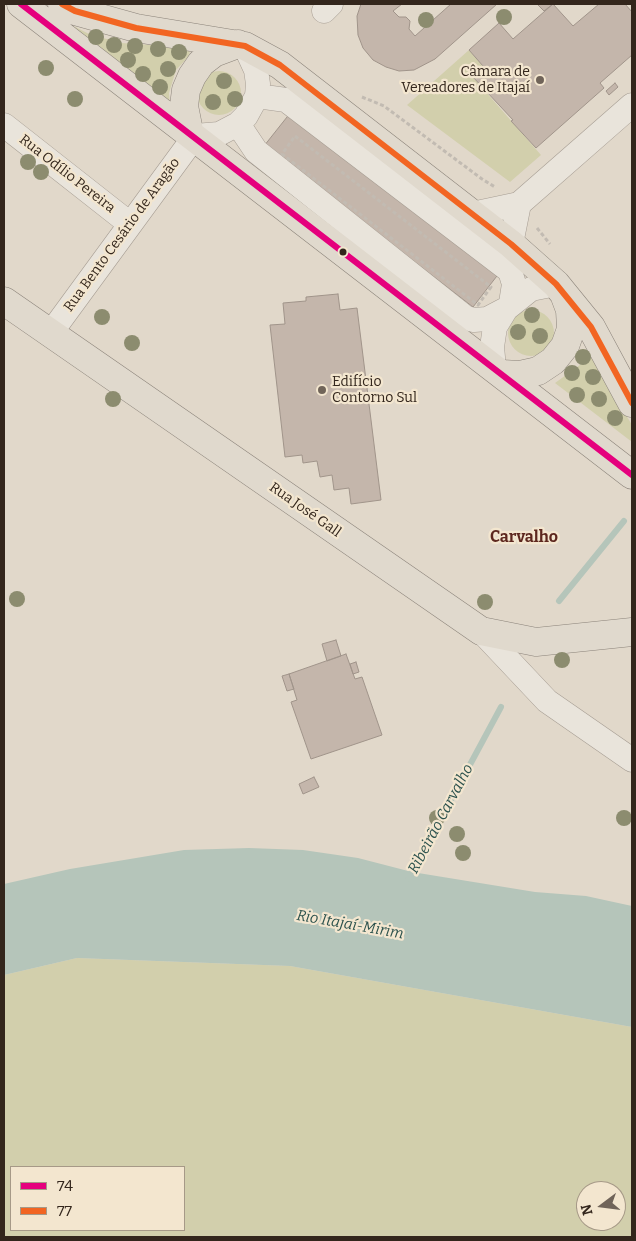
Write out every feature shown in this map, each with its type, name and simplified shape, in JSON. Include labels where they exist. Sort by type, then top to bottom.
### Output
[{"type":"main road","points":[[21,4],[632,475]]},
{"type":"main road","points":[[62,4],[75,11],[136,28],[241,45],[280,65],[511,244],[560,288],[591,327],[632,403]]},
{"type":"main road","points":[[192,134],[184,106],[186,90],[192,76],[201,63],[214,53],[241,45]]},
{"type":"main road","points":[[498,371],[520,375],[538,371],[554,361],[565,346],[570,329],[570,310],[560,288]]},
{"type":"main road","name":"Rua José Gall","points":[[4,301],[481,631],[536,642],[632,632]]},
{"type":"street","points":[[192,134],[219,134],[238,124],[246,116],[256,96],[256,70],[241,45]]},
{"type":"street","points":[[256,96],[286,100],[510,271],[514,284],[508,306],[495,327],[492,347],[498,371]]},
{"type":"street","points":[[472,214],[519,204],[632,105]]},
{"type":"street","points":[[238,124],[256,151],[466,318],[474,320],[487,319],[531,289],[560,288]]},
{"type":"street","name":"Rua Odílio Pereira","points":[[4,125],[130,224]]},
{"type":"street","name":"Rua Bento Cesário de Aragão","points":[[50,334],[130,224],[192,134]]},
{"type":"street","points":[[511,244],[519,204]]},
{"type":"street","points":[[481,631],[546,701],[632,760]]},
{"type":"path","points":[[295,136],[491,287],[478,305],[282,154],[295,136]]},
{"type":"shaded area","points":[[54,16],[89,34],[121,43],[185,47],[189,49],[190,55],[176,70],[169,93],[170,109]]},
{"type":"shaded area","points":[[469,50],[483,66],[472,76],[541,155],[510,182],[407,105]]},
{"type":"shaded area","points":[[219,71],[231,75],[237,81],[241,93],[237,105],[231,111],[219,115],[207,111],[201,105],[197,93],[201,81],[207,75]]},
{"type":"shaded area","points":[[536,310],[540,311],[550,320],[553,324],[553,342],[544,352],[536,356],[526,356],[518,352],[509,342],[508,328],[512,320],[522,311]]},
{"type":"shaded area","points":[[591,350],[632,425],[632,442],[555,383],[584,362]]},
{"type":"shaded area","points":[[77,958],[290,966],[632,1027],[632,1237],[4,1237],[4,975]]},
{"type":"water","name":"Rio Itajaí-Mirim","points":[[249,848],[303,850],[358,858],[412,872],[535,892],[586,896],[632,906],[632,1027],[290,966],[77,958],[4,975],[4,884],[70,869],[184,850]]},
{"type":"building","points":[[361,4],[402,4],[393,11],[399,17],[406,17],[410,21],[409,29],[415,36],[451,4],[497,4],[435,59],[414,70],[399,71],[373,60],[363,48],[358,35],[357,16]]},
{"type":"building","points":[[537,4],[553,4],[544,11]]},
{"type":"building","name":"Câmara de Vereadores de Itajaí","points":[[553,4],[573,26],[599,4],[625,4],[632,12],[632,55],[600,83],[604,88],[536,148],[472,76],[483,66],[469,50],[499,23],[513,39]]},
{"type":"building","points":[[615,83],[618,87],[609,95],[606,91]]},
{"type":"building","points":[[291,112],[500,272],[473,307],[264,146]]},
{"type":"building","name":"Edifício Contorno Sul","points":[[338,294],[340,310],[357,308],[381,500],[351,504],[349,488],[334,490],[332,475],[320,477],[317,461],[303,463],[302,455],[285,457],[270,325],[285,324],[283,303],[306,301],[306,297]]},
{"type":"building","points":[[336,640],[341,656],[327,661],[322,644]]},
{"type":"building","points":[[346,654],[355,679],[362,677],[382,735],[311,759],[291,702],[297,700],[289,674]]},
{"type":"building","points":[[356,662],[359,672],[353,674],[350,664]]},
{"type":"building","points":[[289,674],[294,689],[287,691],[282,676]]},
{"type":"building","points":[[314,777],[319,787],[303,794],[299,784]]},
{"type":"waterway","name":"Ribeirão Carvalho","points":[[559,601],[624,521]]},
{"type":"waterway","name":"Ribeirão Carvalho","points":[[409,878],[501,707]]},
{"type":"transit line","name":"74","points":[[21,4],[632,475]]},
{"type":"transit line","name":"77","points":[[62,4],[75,11],[136,28],[245,46],[280,65],[511,244],[556,284],[591,327],[632,403]]},
{"type":"place","name":"Câmara de Vereadores de Itajaí","points":[[540,80]]},
{"type":"place","name":"Edifício Contorno Sul","points":[[322,390]]},
{"type":"district","name":"Carvalho","points":[[524,538]]}]
